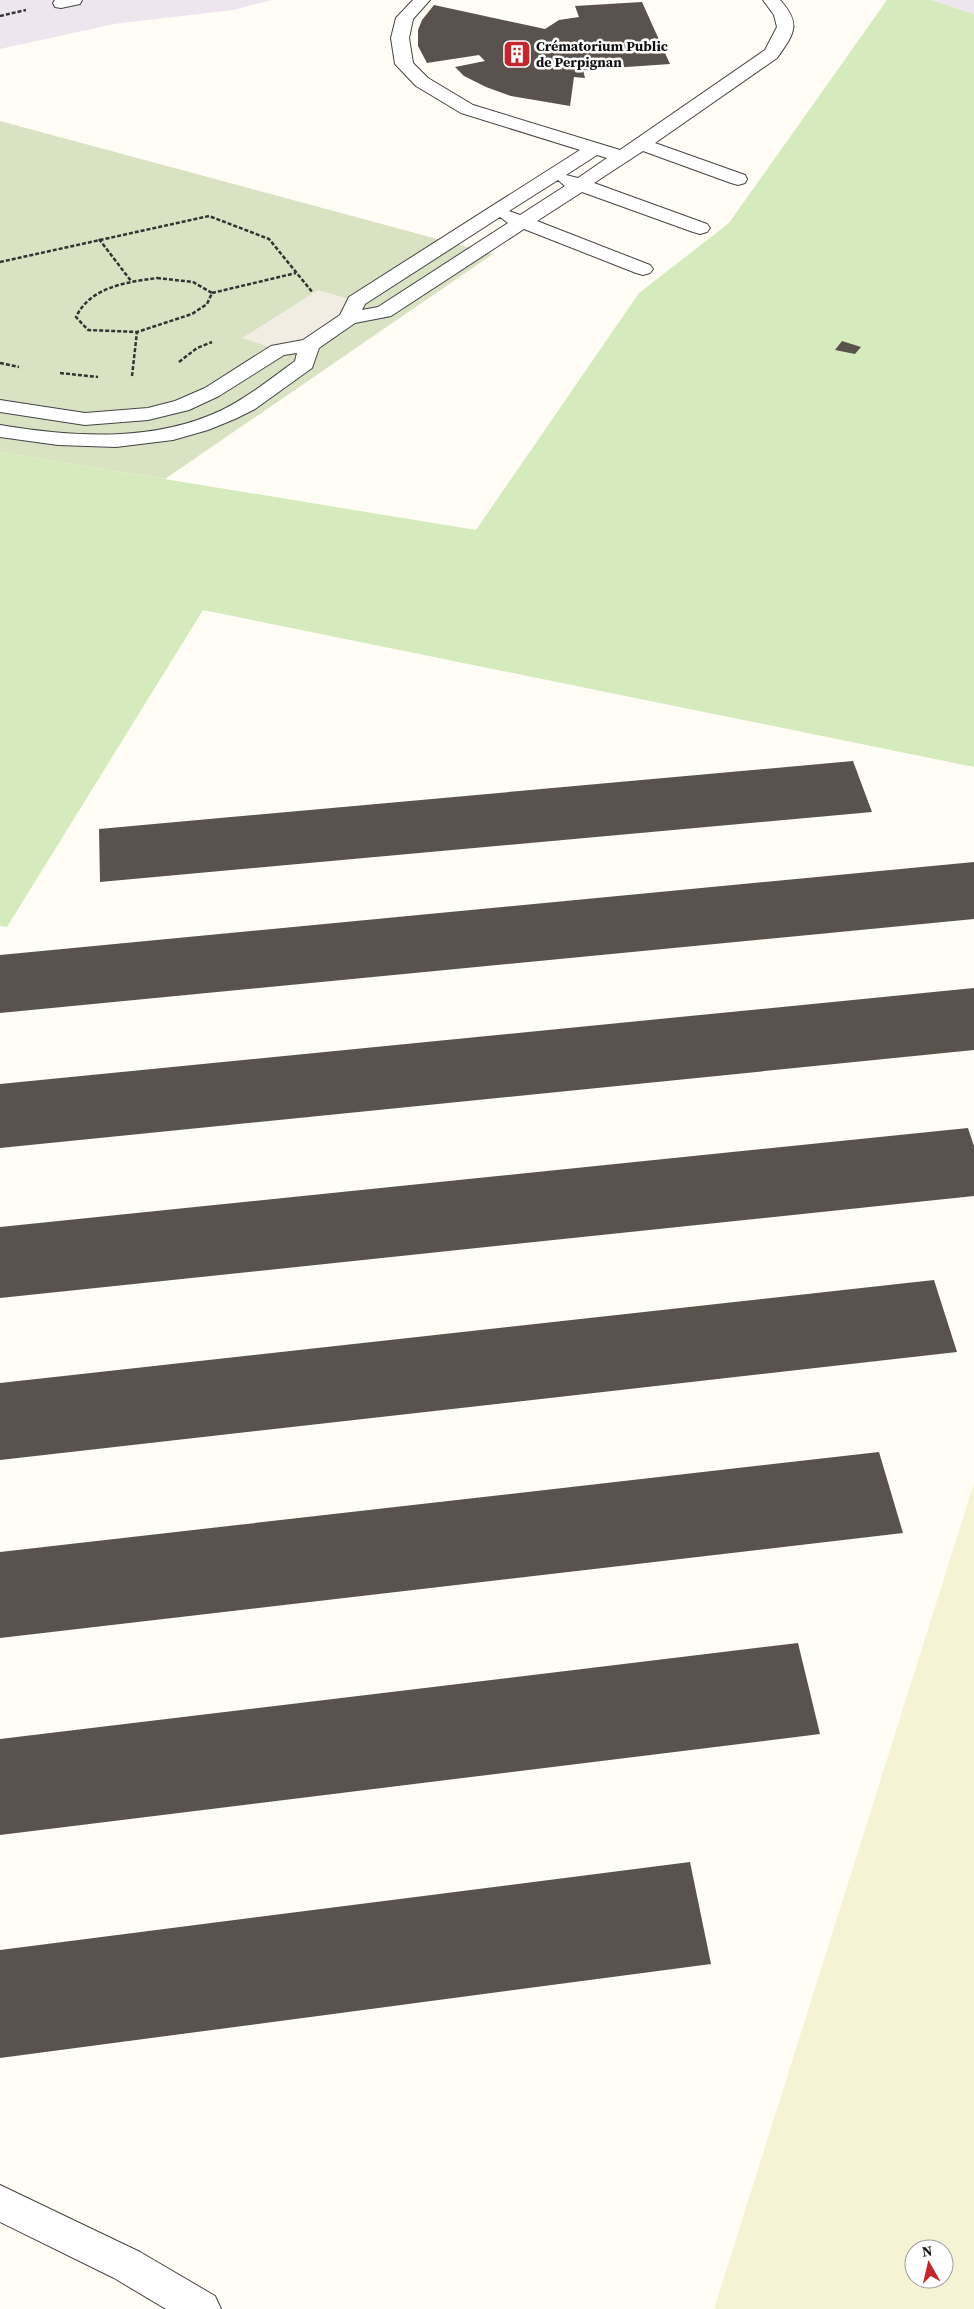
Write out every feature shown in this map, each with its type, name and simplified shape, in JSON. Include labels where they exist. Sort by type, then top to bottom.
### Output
[{"type":"street","points":[[422,0],[405,18],[400,38],[404,64],[422,82],[467,109],[622,157]]},
{"type":"street","points":[[0,406],[85,419],[148,414],[182,406],[212,392],[278,350],[309,345],[348,318],[384,312],[622,157],[771,54],[786,34],[785,16],[771,0]]},
{"type":"street","points":[[640,144],[738,179]]},
{"type":"street","points":[[348,318],[356,301],[595,148]]},
{"type":"street","points":[[552,175],[700,228]]},
{"type":"street","points":[[495,212],[643,269]]},
{"type":"street","points":[[0,431],[32,437],[86,442],[114,441],[190,430],[230,414],[305,364],[309,345]]},
{"type":"street","points":[[0,2203],[127,2264],[202,2309]]},
{"type":"path","points":[[0,262],[209,216],[269,239],[313,294]]},
{"type":"path","points":[[99,239],[131,281]]},
{"type":"path","points":[[212,293],[296,273]]},
{"type":"path","points":[[181,278],[205,286],[212,293],[207,304],[192,314],[137,332],[88,330],[76,317],[78,309],[88,300],[108,289],[131,281],[181,278]]},
{"type":"path","points":[[132,376],[137,332]]},
{"type":"path","points":[[176,364],[197,348],[219,339]]},
{"type":"path","points":[[0,363],[24,368]]},
{"type":"path","points":[[59,373],[105,376]]},
{"type":"path","points":[[123,376],[139,375]]},
{"type":"shaded area","points":[[0,0],[272,0],[233,10],[114,24],[0,49]]},
{"type":"shaded area","points":[[931,0],[974,0],[974,14]]},
{"type":"shaded area","points":[[318,290],[356,301],[309,345],[278,350],[242,338]]},
{"type":"shaded area","points":[[974,1483],[974,2309],[714,2309]]},
{"type":"green space","points":[[887,0],[931,0],[974,14],[974,767],[203,610],[7,927],[0,926],[0,452],[476,530],[639,293],[729,223]]},
{"type":"green space","points":[[0,121],[493,254],[165,479],[0,452]]},
{"type":"building","name":"Crématorium Public de Perpignan","points":[[642,2],[670,64],[583,70],[585,78],[574,77],[570,106],[511,96],[486,87],[464,76],[455,67],[485,61],[479,55],[427,63],[418,46],[418,30],[422,20],[434,5],[545,29],[559,20],[579,17],[575,6]]},
{"type":"building","points":[[842,341],[861,347],[855,354],[835,350]]},
{"type":"building","points":[[853,761],[872,812],[100,882],[99,829]]},
{"type":"building","points":[[974,862],[974,919],[0,1013],[0,955]]},
{"type":"building","points":[[974,988],[974,1050],[0,1148],[0,1084]]},
{"type":"building","points":[[968,1128],[974,1146],[974,1196],[0,1298],[0,1227]]},
{"type":"building","points":[[934,1280],[957,1352],[0,1460],[0,1383]]},
{"type":"building","points":[[879,1452],[903,1533],[0,1638],[0,1552]]},
{"type":"building","points":[[798,1643],[820,1734],[0,1835],[0,1739]]},
{"type":"building","points":[[690,1862],[711,1964],[0,2058],[0,1950]]},
{"type":"place","name":"Crématorium Public de Perpignan","points":[[517,54]]}]
